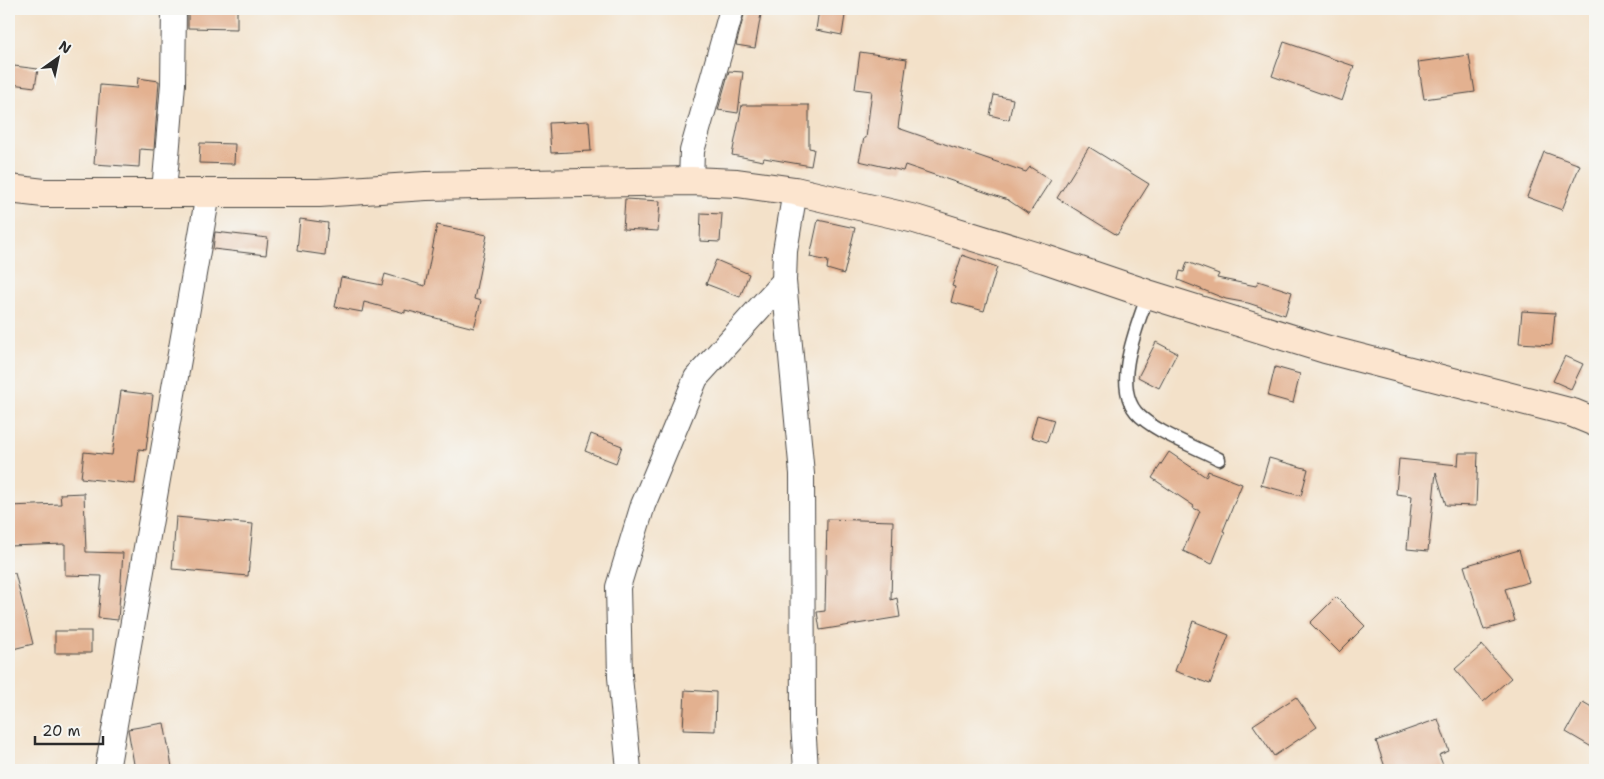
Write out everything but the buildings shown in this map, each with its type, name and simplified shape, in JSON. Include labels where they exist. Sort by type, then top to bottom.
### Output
[{"type":"street","points":[[164,192],[173,84],[174,9]]},
{"type":"street","points":[[691,181],[692,151],[732,9]]},
{"type":"street","points":[[9,189],[44,193],[319,193],[426,186],[691,181],[737,183],[795,191],[915,219],[1324,349],[1573,413],[1595,422]]},
{"type":"street","points":[[795,191],[785,251],[784,281],[802,474],[803,723],[806,770]]},
{"type":"street","points":[[107,770],[208,194]]},
{"type":"street","points":[[629,770],[620,677],[618,587],[643,505],[696,378],[784,281]]},
{"type":"lane","points":[[1148,294],[1130,347],[1126,376],[1128,397],[1135,412],[1152,426],[1219,458]]}]
